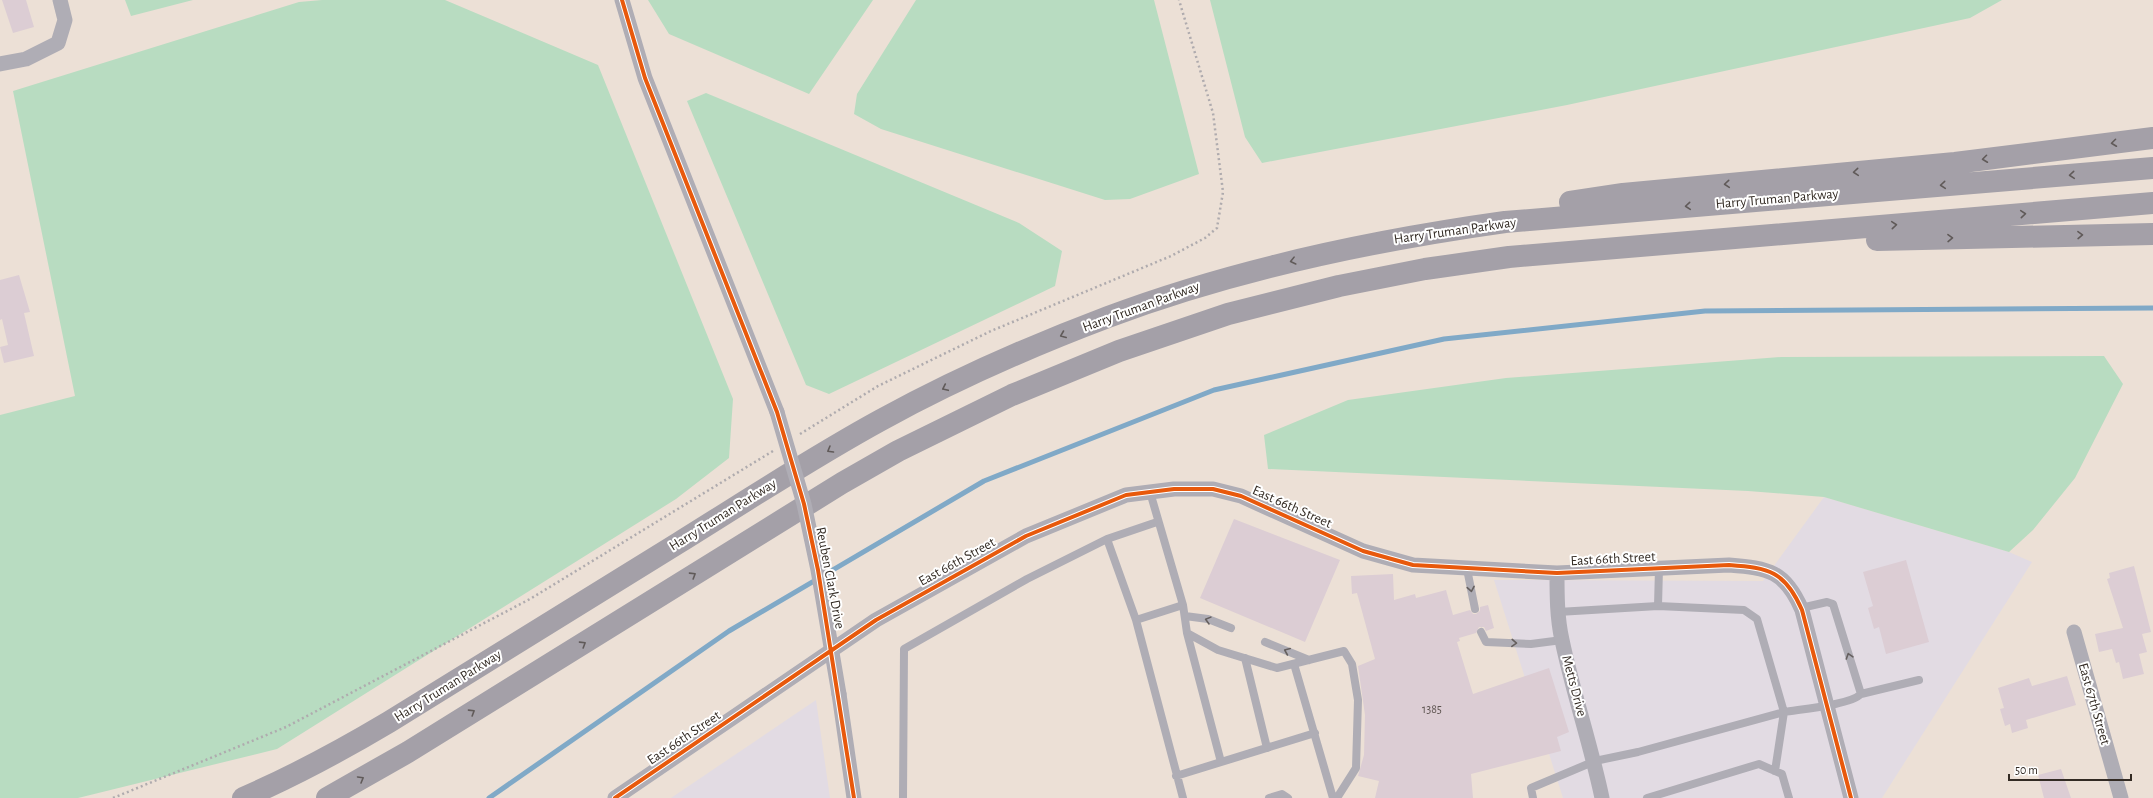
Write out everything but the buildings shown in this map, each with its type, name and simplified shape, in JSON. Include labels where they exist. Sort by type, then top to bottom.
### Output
[{"type":"highway","points":[[1331,252],[1503,213],[1623,194],[1954,163],[2153,138]]},
{"type":"highway","name":"Harry Truman Parkway","points":[[243,798],[330,756],[383,726],[817,457],[881,420],[939,390],[1046,342],[1113,315],[1218,280],[1331,252],[1418,234],[1505,222],[2153,168]]},
{"type":"highway","points":[[327,798],[408,752],[783,520],[898,451],[1005,399],[1119,351],[1228,314],[1339,286],[1425,269],[1509,257],[2153,204]]},
{"type":"highway","points":[[1729,238],[1876,240],[2153,234]]},
{"type":"street","points":[[0,64],[26,58],[58,43],[65,20],[60,0]]},
{"type":"street","name":"Reuben Clark Drive","points":[[622,0],[646,78],[777,412],[804,504],[818,570],[839,694],[854,798]]},
{"type":"street","name":"East 66th Street","points":[[615,798],[876,620],[1026,536],[1126,495],[1174,489],[1213,489],[1241,496],[1362,551],[1413,565],[1557,573],[1729,565],[1752,567],[1773,573],[1784,580],[1792,589],[1801,608],[1851,798]]},
{"type":"street","name":"Metts Drive","points":[[1557,573],[1558,612],[1562,640],[1594,761],[1602,798]]},
{"type":"street","name":"East 67th Street","points":[[2074,632],[2121,798]]},
{"type":"lane","points":[[1150,492],[1157,522],[1183,605],[1188,633],[1221,762]]},
{"type":"lane","points":[[904,798],[904,650],[992,598],[1107,540],[1157,522]]},
{"type":"lane","points":[[1107,540],[1136,620],[1183,798]]},
{"type":"lane","points":[[1658,606],[1659,568]]},
{"type":"lane","points":[[1467,569],[1474,609]]},
{"type":"lane","points":[[1801,608],[1827,602],[1833,604],[1861,694]]},
{"type":"lane","points":[[1136,620],[1183,605]]},
{"type":"lane","points":[[1558,612],[1658,606],[1744,610],[1757,619],[1784,712],[1775,771]]},
{"type":"lane","points":[[1185,616],[1208,619],[1231,628]]},
{"type":"lane","points":[[1481,632],[1486,642],[1531,644],[1562,640]]},
{"type":"lane","points":[[1188,633],[1218,650],[1277,668],[1344,651],[1352,664],[1358,700],[1356,768],[1337,798]]},
{"type":"lane","points":[[1265,642],[1309,660]]},
{"type":"lane","points":[[1245,658],[1267,748]]},
{"type":"lane","points":[[1294,664],[1316,733],[1333,798]]},
{"type":"lane","points":[[1533,798],[1530,788],[1594,761],[1638,752],[1784,712],[1826,706],[1858,697],[1861,694],[1919,680]]},
{"type":"lane","points":[[1176,776],[1316,733]]},
{"type":"lane","points":[[1647,798],[1759,764],[1782,774],[1789,798]]},
{"type":"lane","points":[[1269,798],[1282,794],[1288,798]]},
{"type":"path","points":[[799,435],[878,386],[991,331],[1171,256],[1205,238],[1218,228],[1223,192],[1213,113],[1179,0]]},
{"type":"path","points":[[113,798],[286,727],[530,600],[779,447]]},
{"type":"shaded area","points":[[1824,497],[2009,552],[2032,562],[1882,798],[1563,798],[1494,580],[1763,581]]},
{"type":"shaded area","points":[[816,700],[830,798],[671,798]]},
{"type":"green space","points":[[125,0],[193,0],[131,16]]},
{"type":"green space","points":[[322,0],[445,0],[598,65],[733,399],[729,458],[676,499],[277,749],[78,798],[0,798],[0,415],[75,396],[13,91],[299,2]]},
{"type":"green space","points":[[648,0],[873,0],[809,94],[669,34]]},
{"type":"green space","points":[[916,0],[1154,0],[1199,174],[1130,199],[1105,200],[881,129],[854,114],[857,94]]},
{"type":"green space","points":[[1210,0],[2002,0],[1970,18],[1567,105],[1262,163],[1245,137]]},
{"type":"green space","points":[[706,93],[1019,223],[1062,251],[1055,286],[829,394],[806,385],[687,101]]},
{"type":"green space","points":[[2104,356],[2123,384],[2075,478],[2033,530],[2009,552],[1824,497],[1748,491],[1268,469],[1264,435],[1348,400],[1506,378],[1781,357]]},
{"type":"waterway","points":[[489,798],[729,631],[984,481],[1214,390],[1444,339],[1705,311],[2153,308]]},
{"type":"cycle path","points":[[622,0],[645,78],[777,412],[804,504],[818,570],[854,798]]},
{"type":"cycle path","points":[[615,798],[876,620],[1026,536],[1126,495],[1174,489],[1213,489],[1241,496],[1363,551],[1413,565],[1557,573],[1729,565],[1755,568],[1774,574],[1782,579],[1789,587],[1802,610],[1851,798]]}]
